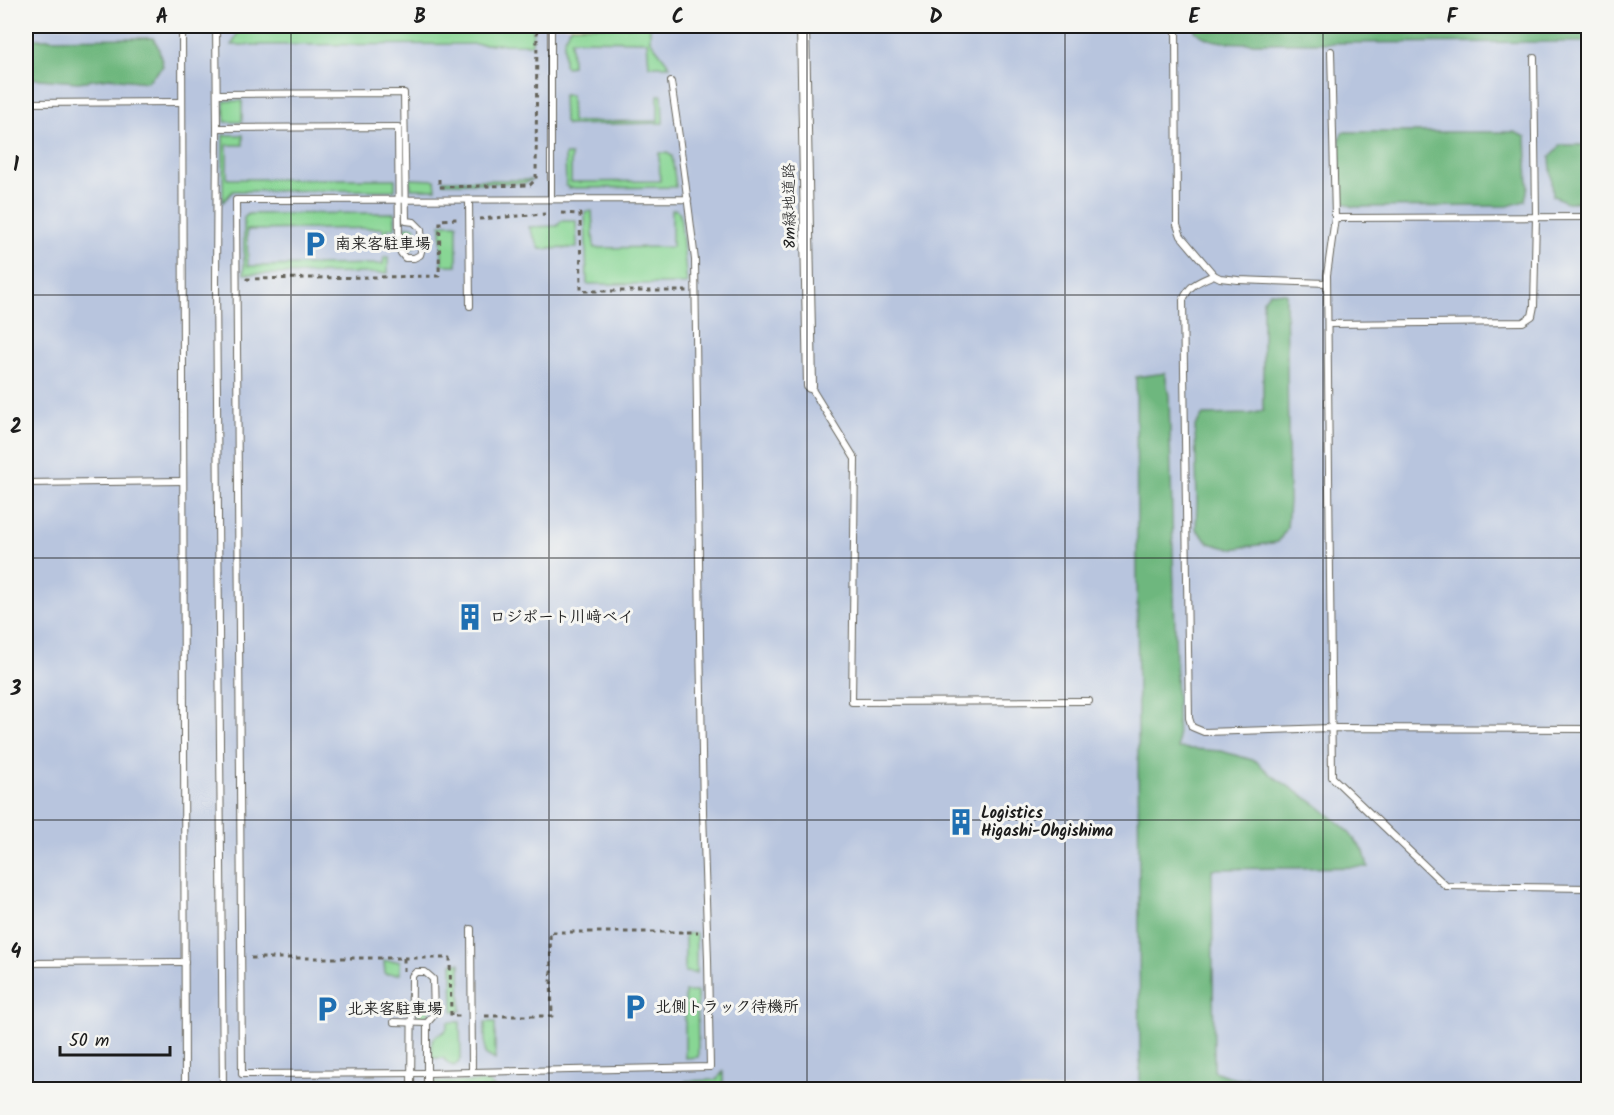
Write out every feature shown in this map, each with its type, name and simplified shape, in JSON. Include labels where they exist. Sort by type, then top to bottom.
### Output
[{"type":"street","name":"8m緑地道路","points":[[803,26],[810,386]]},
{"type":"lane","points":[[182,26],[185,1089]]},
{"type":"lane","points":[[216,26],[218,128],[216,284],[224,1089]]},
{"type":"lane","points":[[551,26],[551,199]]},
{"type":"lane","points":[[1176,26],[1177,225],[1181,236],[1214,275],[1220,278],[1327,283]]},
{"type":"lane","points":[[1331,51],[1335,218],[1327,283],[1332,777],[1446,886],[1588,888]]},
{"type":"lane","points":[[1328,324],[1523,322],[1532,315],[1536,217],[1534,58]]},
{"type":"lane","points":[[671,82],[688,199],[695,260],[701,729],[710,1067],[242,1074],[236,200],[688,199]]},
{"type":"lane","points":[[217,94],[404,93],[402,200],[399,246],[405,258],[420,255],[421,229],[414,222],[406,221],[402,200],[398,127],[218,128]]},
{"type":"lane","points":[[26,103],[182,102]]},
{"type":"lane","points":[[469,200],[470,306]]},
{"type":"lane","points":[[1335,218],[1588,217]]},
{"type":"lane","points":[[1214,275],[1193,284],[1183,300],[1189,718],[1192,727],[1204,732],[1331,728],[1588,729]]},
{"type":"lane","points":[[810,386],[855,459],[852,702],[1089,701]]},
{"type":"lane","points":[[26,483],[183,481]]},
{"type":"lane","points":[[471,928],[472,1072]]},
{"type":"lane","points":[[26,963],[185,962]]},
{"type":"lane","points":[[411,1089],[412,976],[416,972],[425,972],[433,979],[434,1015],[427,1023],[427,1089]]},
{"type":"lane","points":[[394,1023],[427,1023]]},
{"type":"path","points":[[439,179],[439,187],[530,185],[536,179],[537,27],[535,26]]},
{"type":"path","points":[[561,213],[580,214],[582,291],[688,291]]},
{"type":"path","points":[[479,219],[544,214]]},
{"type":"path","points":[[247,290],[247,279],[439,276],[440,220],[458,219]]},
{"type":"path","points":[[485,1016],[552,1016],[550,932],[699,932]]},
{"type":"path","points":[[250,958],[450,958],[451,1017],[460,1016]]},
{"type":"shaded area","points":[[26,26],[1588,26],[1588,1089],[26,1089]]},
{"type":"green space","points":[[241,26],[529,26],[533,28],[532,44],[232,45]]},
{"type":"green space","points":[[571,26],[650,26],[650,40],[670,66],[649,66],[647,41],[571,40],[572,66],[566,67],[564,40]]},
{"type":"green space","points":[[1195,26],[1588,26],[1588,42],[1234,43],[1207,38],[1195,31]]},
{"type":"green space","points":[[153,38],[158,46],[163,66],[147,82],[110,78],[78,82],[26,78],[26,39]]},
{"type":"green space","points":[[563,95],[571,95],[572,122],[658,121],[658,95],[662,95],[663,123],[567,125],[564,122]]},
{"type":"green space","points":[[224,101],[242,101],[242,122],[225,122]]},
{"type":"green space","points":[[1343,132],[1514,132],[1526,137],[1528,186],[1525,201],[1508,206],[1353,207],[1341,201],[1340,137]]},
{"type":"green space","points":[[223,135],[243,135],[243,145],[227,145],[227,179],[395,179],[395,190],[233,191],[223,202]]},
{"type":"green space","points":[[1561,145],[1588,145],[1588,202],[1567,202],[1553,196],[1550,157]]},
{"type":"green space","points":[[659,153],[672,156],[676,187],[569,188],[566,185],[565,155],[571,155],[571,182],[660,181]]},
{"type":"green space","points":[[410,179],[435,180],[436,189],[411,189]]},
{"type":"green space","points":[[443,180],[532,180],[525,183],[443,183]]},
{"type":"green space","points":[[675,209],[680,213],[687,284],[587,284],[585,212],[592,211],[594,248],[672,247],[672,210]]},
{"type":"green space","points":[[395,213],[395,228],[388,228],[388,240],[383,240],[383,228],[247,230],[248,266],[383,264],[384,257],[388,257],[388,273],[244,274],[244,218],[248,214]]},
{"type":"green space","points":[[561,221],[576,221],[577,248],[540,249],[529,227],[557,226]]},
{"type":"green space","points":[[441,224],[457,224],[457,265],[442,265]]},
{"type":"green space","points":[[407,226],[416,228],[416,244],[413,248],[405,245]]},
{"type":"green space","points":[[1270,292],[1286,293],[1289,501],[1287,528],[1278,542],[1231,549],[1209,543],[1196,529],[1195,426],[1203,415],[1250,414],[1263,411],[1263,300]]},
{"type":"green space","points":[[1165,373],[1169,396],[1178,748],[1221,751],[1256,761],[1271,775],[1316,804],[1346,829],[1364,851],[1368,867],[1212,869],[1214,1071],[1236,1079],[1249,1078],[1270,1081],[1292,1088],[1318,1089],[1140,1089],[1136,377]]},
{"type":"green space","points":[[696,933],[696,973],[685,972],[685,934]]},
{"type":"green space","points":[[384,961],[400,961],[400,974],[385,974]]},
{"type":"green space","points":[[452,963],[460,963],[461,1011],[453,1011]]},
{"type":"green space","points":[[685,992],[697,992],[698,1057],[685,1058]]},
{"type":"green space","points":[[420,996],[429,999],[429,1014],[426,1018],[421,1019],[418,1015],[417,999]]},
{"type":"green space","points":[[448,1022],[460,1022],[461,1058],[454,1066],[443,1058],[432,1058],[432,1041],[446,1030]]},
{"type":"green space","points":[[485,1022],[495,1022],[495,1060],[485,1054]]},
{"type":"green space","points":[[723,1072],[723,1089],[686,1089],[686,1081],[716,1080]]},
{"type":"green space","points":[[431,1082],[488,1082],[496,1089],[431,1089]]},
{"type":"green space","points":[[337,1083],[402,1083],[402,1089],[323,1089]]},
{"type":"place","name":"南来客駐車場","points":[[315,244]]},
{"type":"place","name":"ロジポート川﨑ベイ","points":[[470,617]]},
{"type":"place","name":"Logistics Higashi-Ohgishima","points":[[961,822]]},
{"type":"place","name":"北側トラック待機所","points":[[635,1007]]},
{"type":"place","name":"北来客駐車場","points":[[327,1009]]}]
